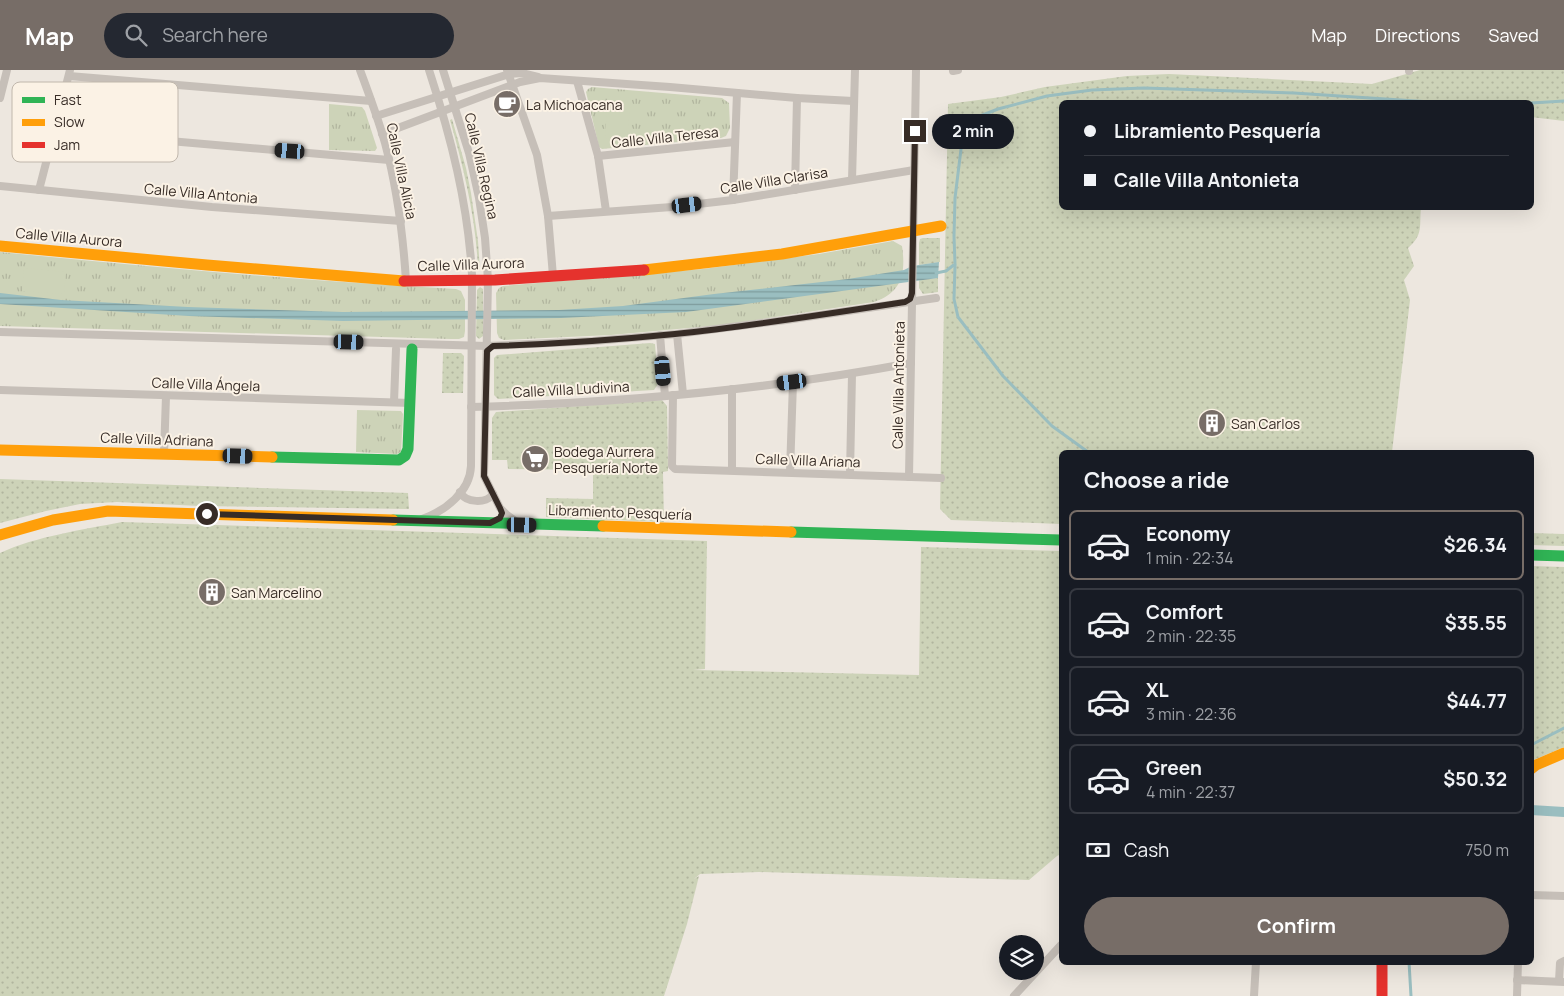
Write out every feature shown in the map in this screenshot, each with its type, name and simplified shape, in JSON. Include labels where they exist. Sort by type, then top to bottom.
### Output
[{"type":"street","points":[[0,98],[7,70]]},
{"type":"street","name":"Calle Villa Alicia","points":[[360,70],[389,160],[400,221],[406,281]]},
{"type":"street","name":"Calle Villa Regina","points":[[428,70],[438,96],[455,157],[464,201],[470,251],[487,300],[487,328],[479,346]]},
{"type":"street","name":"Calle Villa Regina","points":[[443,70],[456,106],[469,153],[476,182],[483,228],[480,280],[471,299],[471,327],[479,346]]},
{"type":"street","points":[[852,180],[855,70]]},
{"type":"street","points":[[913,234],[916,70]]},
{"type":"street","points":[[376,116],[508,72],[528,74],[540,78]]},
{"type":"street","points":[[508,72],[537,155],[548,216],[553,276]]},
{"type":"street","points":[[69,73],[166,82]]},
{"type":"street","points":[[382,134],[526,80],[540,78],[670,86],[797,98],[853,101]]},
{"type":"street","points":[[577,81],[598,156],[606,211]]},
{"type":"street","points":[[178,83],[371,101]]},
{"type":"street","points":[[733,200],[737,93]]},
{"type":"street","points":[[795,190],[797,98]]},
{"type":"street","points":[[178,142],[389,160]]},
{"type":"street","name":"Calle Villa Teresa","points":[[598,156],[735,142]]},
{"type":"street","points":[[39,190],[46,162]]},
{"type":"street","name":"Calle Villa Clarisa","points":[[548,216],[672,207],[733,200],[914,170]]},
{"type":"street","name":"Calle Villa Antonia","points":[[0,186],[212,207],[400,221]]},
{"type":"street","name":"Calle Villa Aurora","points":[[0,246],[406,281],[480,280],[647,270],[782,254],[913,234],[942,226]]},
{"type":"street","name":"Calle Villa Antonieta","points":[[909,477],[913,234]]},
{"type":"street","points":[[0,332],[479,346],[660,336],[936,298]]},
{"type":"street","points":[[677,334],[683,394]]},
{"type":"street","points":[[660,336],[669,395]]},
{"type":"street","points":[[394,402],[404,345]]},
{"type":"street","points":[[404,345],[411,403]]},
{"type":"street","points":[[479,346],[485,406],[484,476],[488,486]]},
{"type":"street","points":[[412,521],[433,514],[449,504],[460,492],[470,475],[471,407],[479,346]]},
{"type":"street","name":"Calle Villa Ludivina","points":[[471,407],[581,402],[732,389],[852,374],[911,362]]},
{"type":"street","points":[[850,474],[852,374]]},
{"type":"street","points":[[790,472],[792,382]]},
{"type":"street","points":[[732,389],[732,470]]},
{"type":"street","name":"Calle Villa Ángela","points":[[0,390],[411,403]]},
{"type":"street","name":"Calle Villa Ariana","points":[[669,395],[672,466],[674,468],[941,478]]},
{"type":"street","points":[[164,454],[166,396]]},
{"type":"street","name":"Calle Villa Adriana","points":[[0,450],[394,461],[403,458],[408,448],[411,403]]},
{"type":"street","points":[[465,485],[475,478],[483,479],[493,494],[502,513],[500,518],[493,522],[484,523]]},
{"type":"street","points":[[460,492],[463,498],[468,500],[486,500],[493,494]]},
{"type":"street","points":[[449,504],[448,513],[462,523]]},
{"type":"street","points":[[500,508],[522,525]]},
{"type":"street","name":"Libramiento Pesquería","points":[[0,535],[23,526],[63,517],[108,511],[1059,540]]},
{"type":"street","points":[[1534,555],[1564,556]]},
{"type":"street","points":[[1534,767],[1564,752]]},
{"type":"street","points":[[1534,895],[1564,896]]},
{"type":"street","points":[[1014,996],[1059,947]]},
{"type":"street","points":[[1518,980],[1562,981],[1559,965],[1564,961]]},
{"type":"street","points":[[1254,996],[1256,965]]},
{"type":"street","points":[[1382,965],[1382,996]]},
{"type":"street","points":[[1517,996],[1518,965]]},
{"type":"green space","points":[[1420,70],[1564,70],[1564,121],[1534,117],[1534,100],[1059,100],[1059,210],[1421,210],[1419,234],[1408,248],[1414,266],[1404,280],[1410,300],[1392,450],[1059,450],[1059,524],[951,520],[940,509],[948,104],[1001,97],[1045,87],[1127,76],[1169,74],[1372,84]]},
{"type":"green space","points":[[592,87],[722,98],[729,103],[730,128],[726,136],[721,138],[602,149],[599,147],[586,92]]},
{"type":"green space","points":[[608,96],[631,98],[627,140],[605,138]]},
{"type":"green space","points":[[329,104],[362,107],[377,148],[375,151],[329,150]]},
{"type":"green space","points":[[452,119],[471,193],[480,270],[478,269],[475,232],[468,194],[450,120]]},
{"type":"green space","points":[[940,238],[940,262],[919,265],[919,243],[920,239]]},
{"type":"green space","points":[[893,241],[902,246],[903,265],[900,281],[891,293],[874,302],[722,325],[611,335],[504,340],[499,338],[497,333],[496,293],[503,286],[703,269],[819,254]]},
{"type":"green space","points":[[0,252],[228,273],[456,289],[461,291],[465,300],[464,337],[451,339],[0,326]]},
{"type":"green space","points":[[24,268],[66,272],[64,294],[22,291]]},
{"type":"green space","points":[[938,278],[938,292],[923,294],[919,288],[919,280]]},
{"type":"green space","points":[[480,287],[483,289],[483,336],[479,339],[476,336],[477,290]]},
{"type":"green space","points":[[655,344],[658,384],[654,390],[498,399],[494,395],[494,358],[497,355]]},
{"type":"green space","points":[[443,353],[461,353],[464,356],[463,393],[442,393]]},
{"type":"green space","points":[[662,400],[667,406],[668,471],[663,472],[664,522],[546,517],[546,498],[593,499],[593,470],[508,469],[507,460],[492,460],[492,418],[496,412]]},
{"type":"green space","points":[[357,410],[401,411],[403,414],[401,452],[397,454],[356,452]]},
{"type":"green space","points":[[0,479],[408,493],[409,509],[200,506],[117,502],[80,504],[0,523]]},
{"type":"green space","points":[[122,522],[707,541],[705,669],[693,670],[919,675],[921,547],[1059,551],[1059,855],[1029,880],[759,872],[700,874],[694,879],[699,876],[687,924],[664,996],[0,996],[0,553],[29,542]]},
{"type":"green space","points":[[1534,533],[1564,534],[1564,546],[1534,545]]},
{"type":"green space","points":[[1534,566],[1564,567],[1564,747],[1534,760]]},
{"type":"water","points":[[939,262],[938,278],[686,312],[561,318],[343,321],[189,316],[0,304],[0,293],[61,300],[188,307],[343,312],[559,310],[623,306],[848,279]]},
{"type":"waterway","points":[[936,273],[946,271],[955,264],[955,198],[962,141],[975,118],[998,109],[1047,96],[1092,90],[1144,88],[1294,93],[1401,100]]},
{"type":"waterway","points":[[1534,103],[1564,101]]},
{"type":"waterway","points":[[955,265],[954,299],[958,317],[1003,376],[1052,426],[1085,450]]},
{"type":"waterway","points":[[1534,743],[1564,728]]},
{"type":"waterway","points":[[1534,810],[1564,812]]},
{"type":"waterway","points":[[1409,965],[1411,996]]},
{"type":"traffic: fast","points":[[272,457],[399,460],[405,456],[408,449],[412,349]]},
{"type":"traffic: fast","points":[[393,520],[603,526]]},
{"type":"traffic: fast","points":[[791,532],[1059,540]]},
{"type":"traffic: fast","points":[[1534,555],[1564,556]]},
{"type":"traffic: slow","points":[[644,270],[782,254],[941,226]]},
{"type":"traffic: slow","points":[[0,246],[404,281]]},
{"type":"traffic: slow","points":[[0,450],[272,457]]},
{"type":"traffic: slow","points":[[0,535],[53,520],[108,511],[393,520]]},
{"type":"traffic: slow","points":[[603,526],[791,532]]},
{"type":"traffic: slow","points":[[1534,767],[1564,753]]},
{"type":"traffic: jam","points":[[404,281],[495,280],[644,270]]},
{"type":"traffic: jam","points":[[1382,965],[1382,996]]},
{"type":"place","name":"La Michoacana","points":[[507,104]]},
{"type":"place","name":"San Carlos","points":[[1212,423]]},
{"type":"place","name":"Bodega Aurrera Pesquería Norte","points":[[535,459]]},
{"type":"place","name":"San Marcelino","points":[[212,592]]},
{"type":"route","points":[[207,514],[490,523],[500,518],[502,513],[484,476],[488,348],[493,346],[593,341],[677,334],[786,320],[908,301],[912,296],[915,131]]}]
